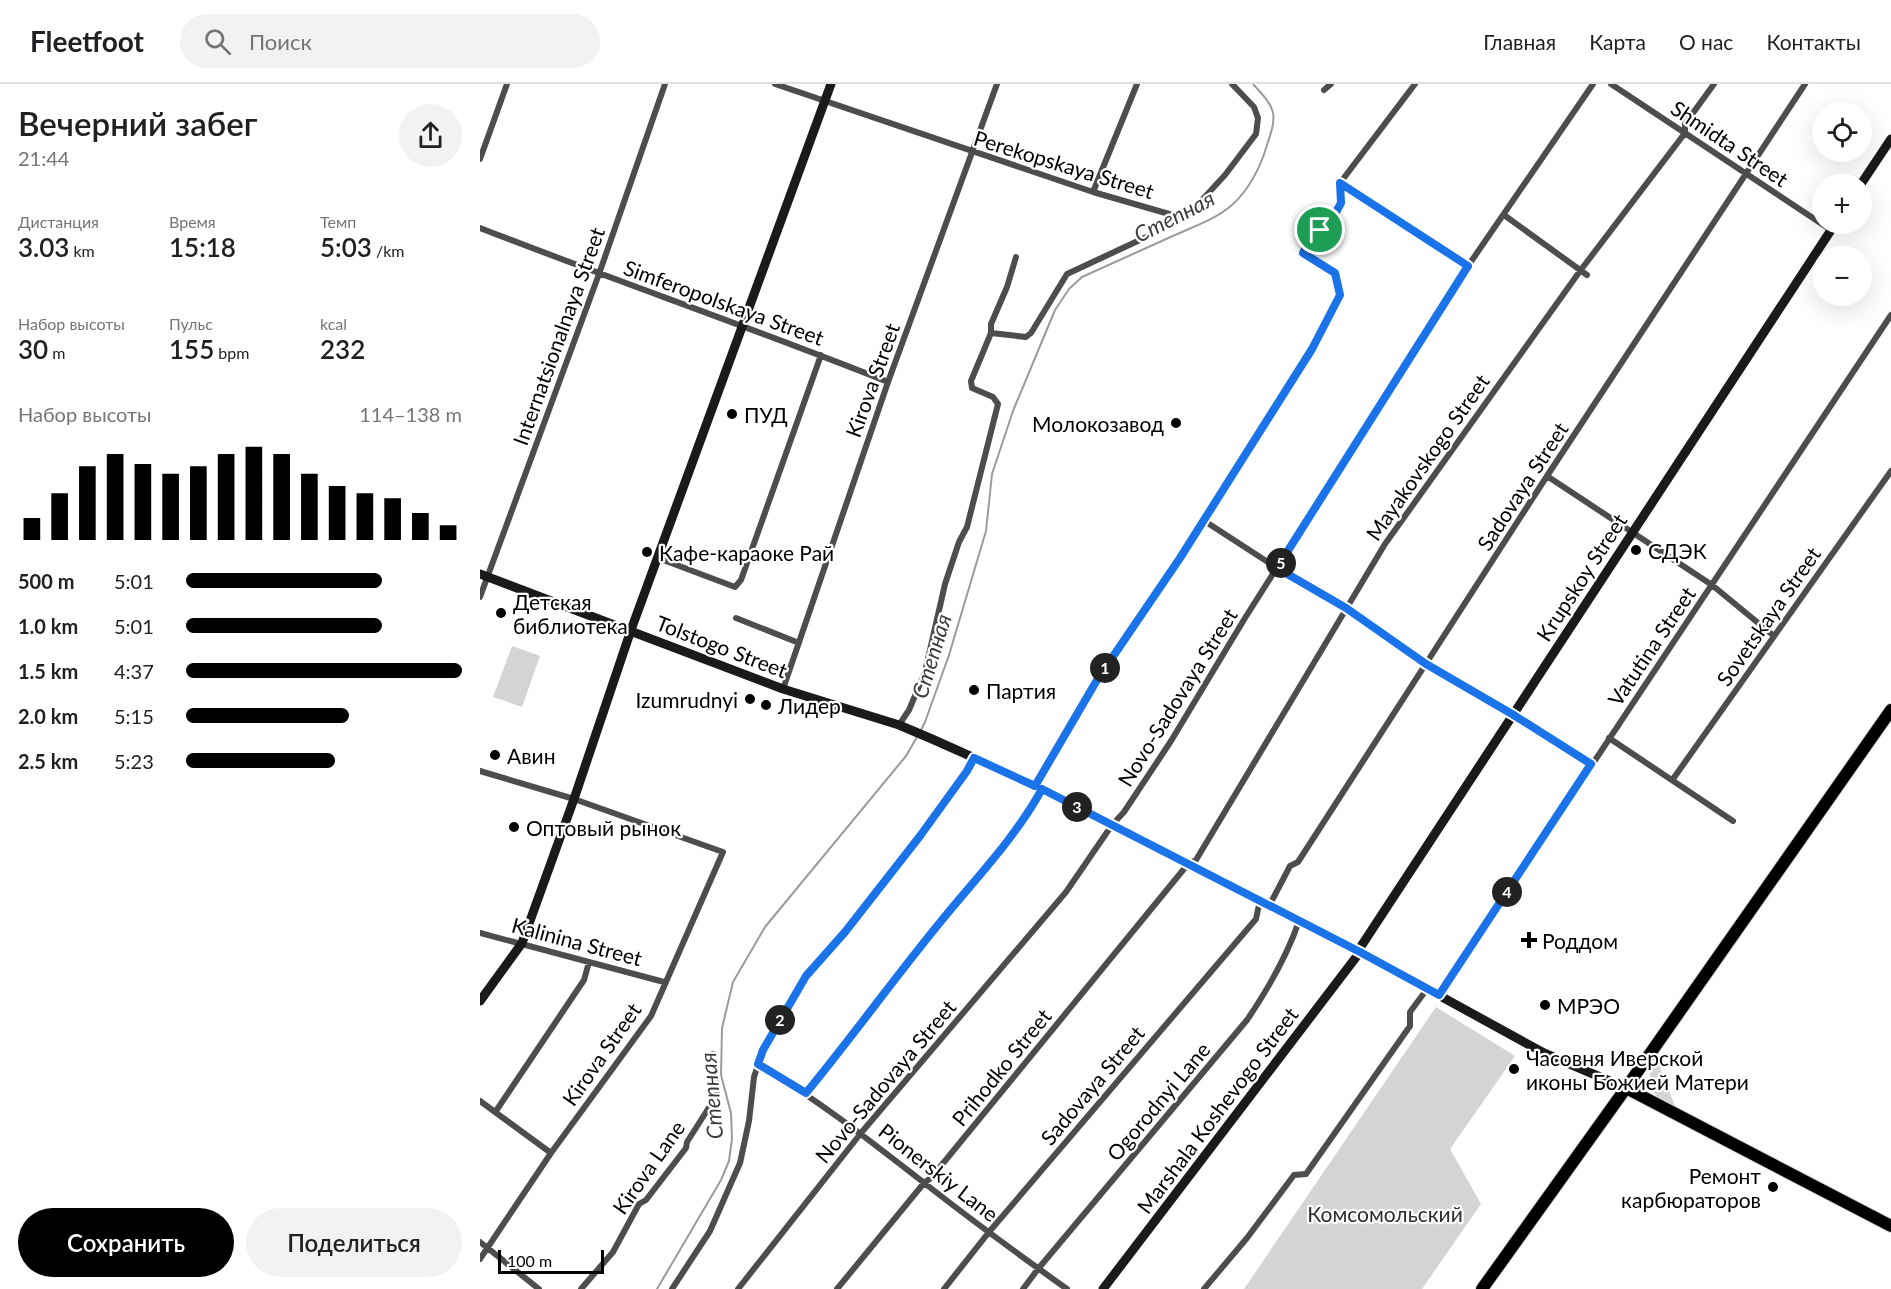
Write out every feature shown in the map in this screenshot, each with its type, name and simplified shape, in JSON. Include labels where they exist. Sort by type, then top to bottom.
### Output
[{"type":"highway","points":[[1482,1289],[1891,710]]},
{"type":"highway","points":[[1626,1088],[1891,1226]]},
{"type":"main road","points":[[480,1001],[522,943],[631,630],[831,84]]},
{"type":"main road","points":[[1868,174],[1890,145]]},
{"type":"main road","name":"Krupskoy Street","points":[[1359,951],[1828,234]]},
{"type":"main road","name":"Tolstogo Street","points":[[484,576],[783,689],[902,726],[932,739],[1038,787],[1260,900],[1359,951],[1544,1053],[1626,1088]]},
{"type":"main road","name":"Marshala Koshevogo Street","points":[[1103,1289],[1359,951]]},
{"type":"street","points":[[480,159],[507,84]]},
{"type":"street","name":"Internatsionalnaya Street","points":[[480,597],[484,576],[599,274],[665,84]]},
{"type":"street","name":"Perekopskaya Street","points":[[775,84],[972,153],[1176,216],[1190,213],[1217,184],[1256,134],[1258,118],[1254,107],[1232,84]]},
{"type":"street","name":"Kirova Street","points":[[783,689],[888,382],[997,84]]},
{"type":"street","points":[[1093,192],[1137,84]]},
{"type":"street","points":[[1324,90],[1331,84]]},
{"type":"street","points":[[806,1093],[848,1043],[942,919],[1028,815],[1038,787],[1097,680],[1180,558],[1312,349],[1340,295],[1335,273],[1303,253],[1309,241],[1335,214],[1341,203],[1340,183],[1415,84]]},
{"type":"street","name":"Novo-Sadovaya Street","points":[[738,1289],[861,1133],[1066,892],[1112,825],[1124,813],[1468,266],[1593,84]]},
{"type":"street","name":"Shmidta Street","points":[[1611,84],[1746,175],[1812,214]]},
{"type":"street","name":"Mayakovskogo Street","points":[[1188,864],[1196,860],[1384,544],[1580,271],[1685,133],[1685,124],[1714,84]]},
{"type":"street","name":"Sadovaya Street","points":[[1269,906],[1290,866],[1298,862],[1805,84]]},
{"type":"street","points":[[1340,183],[1468,266]]},
{"type":"street","points":[[1504,215],[1587,275]]},
{"type":"street","points":[[991,333],[1026,337],[1031,333],[1067,274],[1157,232],[1173,221],[1176,216]]},
{"type":"street","name":"Simferopolskaya Street","points":[[480,228],[888,382]]},
{"type":"street","points":[[902,726],[925,672],[945,584],[959,542],[967,527],[992,434],[998,404],[993,397],[972,388],[971,381],[991,333],[991,324],[1007,287],[1016,257]]},
{"type":"street","name":"Vatutina Street","points":[[1439,995],[1891,315]]},
{"type":"street","points":[[657,558],[735,587],[741,580],[821,355]]},
{"type":"street","name":"Sovetskaya Street","points":[[1672,779],[1891,471]]},
{"type":"street","points":[[1548,476],[1712,585],[1774,636]]},
{"type":"street","points":[[1203,520],[1277,568],[1346,608],[1426,664],[1512,714],[1591,764]]},
{"type":"street","points":[[736,618],[799,643]]},
{"type":"street","points":[[1609,738],[1733,821]]},
{"type":"street","points":[[672,1289],[710,1231],[728,1195],[740,1163],[750,1121],[754,1077],[763,1050],[806,976],[845,932],[920,836],[974,758]]},
{"type":"street","points":[[480,771],[574,799]]},
{"type":"street","name":"Kirova Street","points":[[480,1259],[551,1153],[651,1016],[723,852],[574,799]]},
{"type":"street","name":"Prihodko Street","points":[[837,1289],[1188,864]]},
{"type":"street","name":"Sadovaya Street","points":[[944,1289],[989,1232],[1256,919],[1260,900]]},
{"type":"street","name":"Ogorodnyi Lane","points":[[1023,1289],[1247,1020],[1268,987],[1289,947],[1299,921]]},
{"type":"street","name":"Kalinina Street","points":[[480,933],[664,982]]},
{"type":"street","points":[[496,1111],[584,980],[589,962]]},
{"type":"street","points":[[1204,1289],[1247,1238],[1294,1175],[1306,1174],[1410,1026],[1410,1012],[1427,989]]},
{"type":"street","name":"Kirova Lane","points":[[581,1289],[613,1252],[639,1204],[646,1200],[686,1148],[687,1142],[715,1098],[717,1091],[713,1054]]},
{"type":"street","name":"Pionerskiy Lane","points":[[758,1064],[806,1093],[861,1133],[924,1183],[1067,1289]]},
{"type":"street","points":[[480,1101],[551,1153]]},
{"type":"street","points":[[480,1242],[539,1289]]},
{"type":"green space","points":[[512,646],[540,656],[522,707],[493,697]]},
{"type":"green space","name":"Комсомольский","points":[[1436,1007],[1515,1056],[1450,1149],[1481,1204],[1422,1289],[1244,1289]]},
{"type":"green space","points":[[1656,1057],[1677,1111],[1661,1100],[1652,1089],[1650,1076]]},
{"type":"waterway","name":"Степная","points":[[920,732],[949,655],[986,531],[992,474],[1013,411],[1055,310],[1069,289],[1082,277],[1205,222],[1226,210],[1238,199],[1258,169],[1273,125],[1273,112],[1253,84]]},
{"type":"waterway","name":"Степная","points":[[657,1289],[721,1180],[729,1161],[732,1139],[731,1113],[721,1075],[722,1028],[733,982],[765,927],[906,756],[917,737]]},
{"type":"place","name":"ПУД","points":[[732,414]]},
{"type":"place","name":"Молокозавод","points":[[1176,423]]},
{"type":"place","name":"СДЭК","points":[[1636,550]]},
{"type":"place","name":"Кафе-караоке Рай","points":[[647,552]]},
{"type":"place","name":"Детская библиотека","points":[[501,613]]},
{"type":"place","name":"Партия","points":[[974,690]]},
{"type":"place","name":"Izumrudnyi","points":[[750,699]]},
{"type":"place","name":"Лидер","points":[[766,705]]},
{"type":"place","name":"Авин","points":[[495,755]]},
{"type":"place","name":"Оптовый рынок","points":[[514,827]]},
{"type":"place","name":"Роддом","points":[[1529,940]]},
{"type":"place","name":"МРЭО","points":[[1545,1005]]},
{"type":"place","name":"Часовня Иверской иконы Божией Матери","points":[[1514,1069]]},
{"type":"place","name":"Ремонт карбюраторов","points":[[1773,1187]]},
{"type":"route","points":[[1340,183],[1468,266],[1277,568],[1346,608],[1426,664],[1512,714],[1591,764],[1439,995],[1042,789],[1028,815],[1002,849],[942,919],[848,1043],[806,1093],[758,1064],[763,1050],[806,976],[845,932],[920,836],[974,758],[1035,786],[1097,680],[1180,558],[1312,349],[1340,295],[1335,273],[1303,253],[1309,241],[1320,230],[1335,214],[1341,203],[1340,183]]}]
